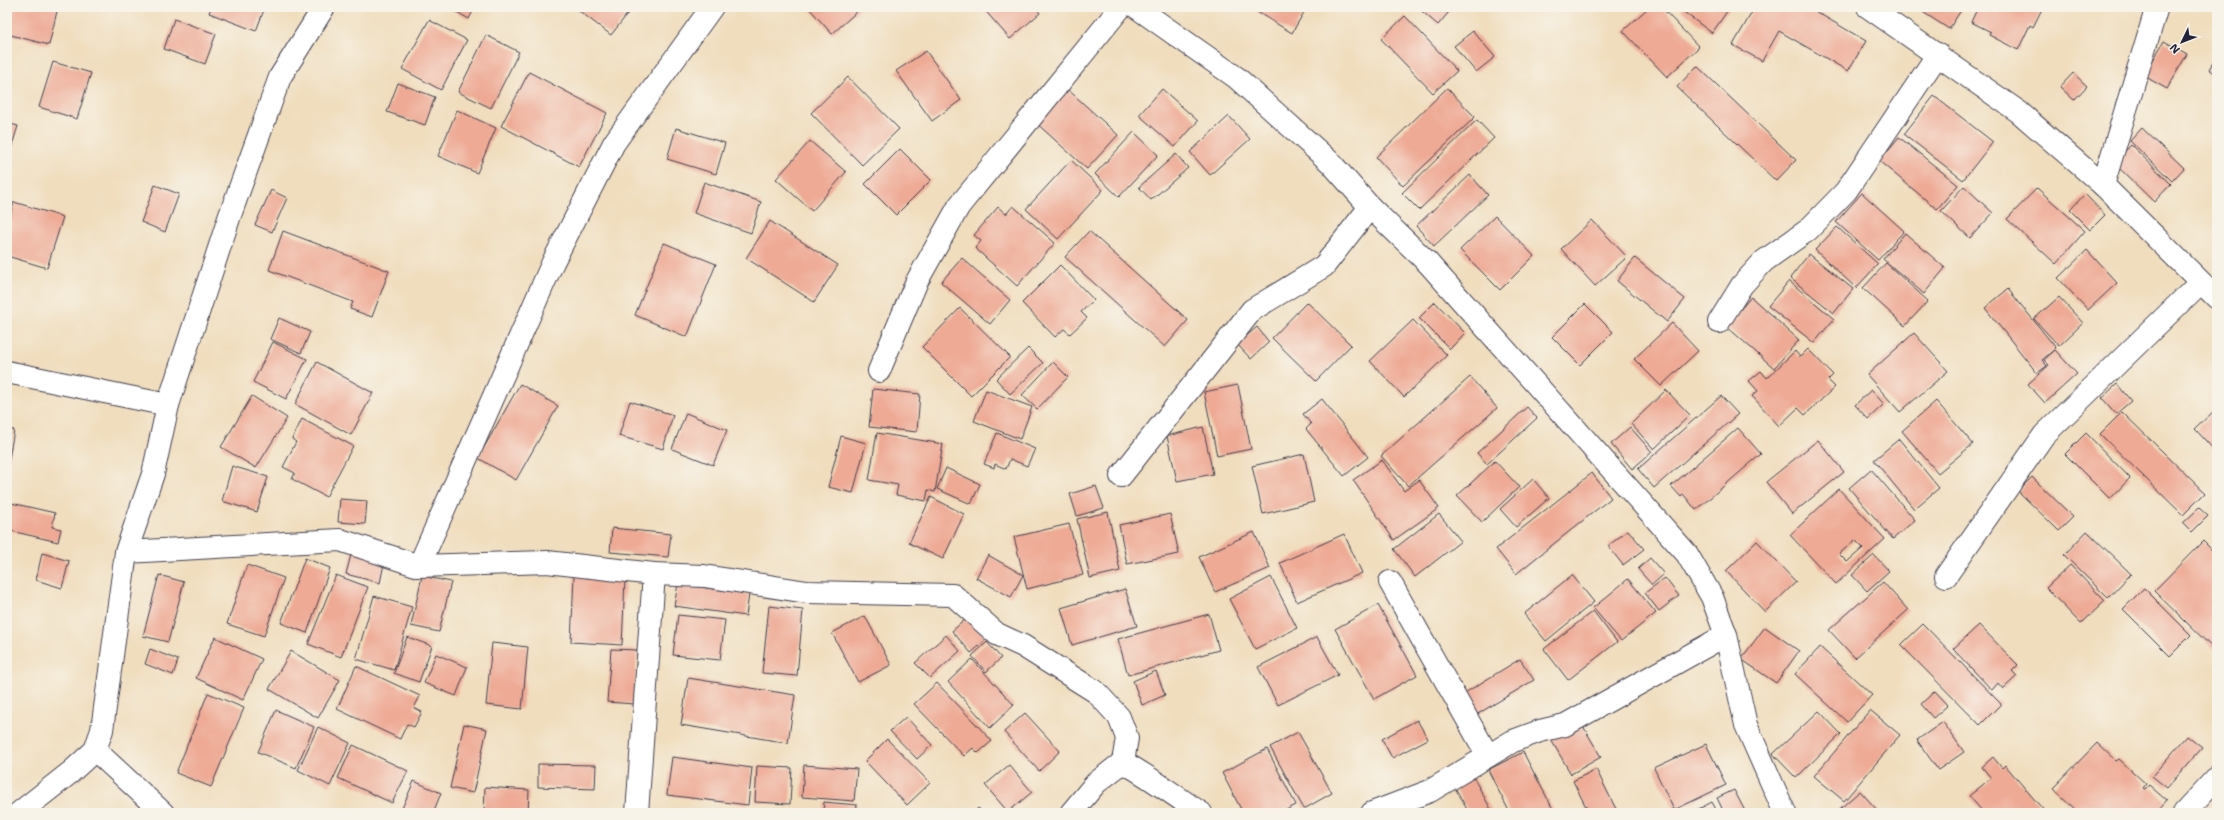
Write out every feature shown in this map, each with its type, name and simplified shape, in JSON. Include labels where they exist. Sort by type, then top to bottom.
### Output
[{"type":"street","points":[[19,813],[71,772],[95,750],[102,730],[126,552],[153,474],[168,405],[229,218],[280,77],[324,7]]},
{"type":"street","points":[[420,566],[553,262],[614,143],[712,7]]},
{"type":"street","points":[[880,371],[917,281],[959,206],[1121,7]]},
{"type":"street","points":[[1136,7],[1237,78],[1331,163],[1370,207],[1428,263],[1687,554],[1712,597],[1726,635],[1746,725],[1785,813]]},
{"type":"street","points":[[1868,7],[1938,54],[2019,112],[2103,185],[2200,283],[2217,298]]},
{"type":"street","points":[[2103,185],[2156,7]]},
{"type":"street","points":[[1719,322],[1742,285],[1764,261],[1808,230],[1846,191],[1938,54]]},
{"type":"street","points":[[1121,476],[1252,310],[1324,266],[1370,207]]},
{"type":"street","points":[[1946,576],[2044,435],[2200,283]]},
{"type":"street","points":[[7,372],[168,405]]},
{"type":"street","points":[[126,552],[340,540],[420,566],[547,562],[654,574],[704,576],[807,592],[953,595],[997,634],[1023,646],[1096,692],[1119,717],[1127,738],[1123,762],[1096,783],[1071,813]]},
{"type":"street","points":[[637,813],[654,574]]},
{"type":"street","points":[[1390,582],[1488,756]]},
{"type":"street","points":[[1372,813],[1430,791],[1513,742],[1533,734],[1566,725],[1726,635]]},
{"type":"street","points":[[95,750],[163,813]]},
{"type":"street","points":[[1123,762],[1147,776],[1161,788],[1201,813]]},
{"type":"street","points":[[2184,813],[2217,777]]},
{"type":"building","points":[[7,7],[58,7],[49,45],[7,34]]},
{"type":"building","points":[[211,7],[265,7],[256,31],[209,13]]},
{"type":"building","points":[[448,7],[475,7],[469,19]]},
{"type":"building","points":[[574,7],[633,7],[611,35]]},
{"type":"building","points":[[808,7],[862,7],[832,34]]},
{"type":"building","points":[[982,7],[1035,7],[1040,13],[1010,39]]},
{"type":"building","points":[[1249,7],[1307,7],[1292,33]]},
{"type":"building","points":[[1417,7],[1453,7],[1438,25]]},
{"type":"building","points":[[1649,7],[1661,7],[1699,47],[1667,77],[1623,31]]},
{"type":"building","points":[[1683,7],[1730,7],[1712,33],[1681,10]]},
{"type":"building","points":[[1755,7],[1808,7],[1866,41],[1848,71],[1779,31],[1762,61],[1733,45]]},
{"type":"building","points":[[1915,7],[1963,7],[1949,29]]},
{"type":"building","points":[[1978,7],[2043,7],[2033,27],[2030,25],[2018,50],[1989,35],[1991,32],[1971,22]]},
{"type":"building","points":[[1405,16],[1457,71],[1433,93],[1381,39]]},
{"type":"building","points":[[174,19],[216,34],[205,64],[164,49]]},
{"type":"building","points":[[429,20],[467,40],[441,90],[402,69]]},
{"type":"building","points":[[1473,31],[1495,57],[1476,72],[1454,46]]},
{"type":"building","points":[[486,35],[519,52],[491,108],[458,92]]},
{"type":"building","points":[[2164,41],[2187,54],[2167,89],[2144,76]]},
{"type":"building","points":[[926,51],[961,100],[932,121],[896,71]]},
{"type":"building","points":[[2217,56],[2217,75],[2209,69]]},
{"type":"building","points":[[53,62],[91,73],[77,119],[39,107]]},
{"type":"building","points":[[1697,66],[1796,160],[1776,181],[1677,87]]},
{"type":"building","points":[[529,72],[607,113],[579,167],[501,126]]},
{"type":"building","points":[[2073,73],[2087,86],[2074,100],[2060,87]]},
{"type":"building","points":[[848,77],[899,129],[862,165],[811,113]]},
{"type":"building","points":[[398,83],[435,97],[425,125],[387,112]]},
{"type":"building","points":[[1064,86],[1118,135],[1087,169],[1034,121]]},
{"type":"building","points":[[1447,88],[1475,117],[1403,186],[1376,157]]},
{"type":"building","points":[[1162,89],[1198,121],[1175,147],[1139,115]]},
{"type":"building","points":[[1934,96],[1993,142],[1963,180],[1904,134]]},
{"type":"building","points":[[457,110],[496,128],[477,173],[438,156]]},
{"type":"building","points":[[1229,116],[1250,139],[1210,175],[1190,152]]},
{"type":"building","points":[[1477,120],[1494,138],[1419,210],[1402,193]]},
{"type":"building","points":[[7,123],[18,126],[7,162]]},
{"type":"building","points":[[676,128],[725,143],[716,174],[667,159]]},
{"type":"building","points":[[2142,128],[2184,168],[2172,181],[2130,141]]},
{"type":"building","points":[[1134,132],[1158,155],[1119,197],[1095,174]]},
{"type":"building","points":[[1899,137],[1958,185],[1937,209],[1879,161]]},
{"type":"building","points":[[810,141],[846,172],[812,211],[776,179]]},
{"type":"building","points":[[2131,145],[2171,184],[2154,202],[2114,163]]},
{"type":"building","points":[[900,149],[931,180],[896,215],[865,184]]},
{"type":"building","points":[[1176,154],[1188,168],[1151,200],[1139,187]]},
{"type":"building","points":[[1071,160],[1103,190],[1058,239],[1026,209]]},
{"type":"building","points":[[1470,175],[1488,195],[1434,246],[1416,226]]},
{"type":"building","points":[[704,182],[761,202],[751,233],[694,213]]},
{"type":"building","points":[[155,185],[179,194],[165,232],[141,222]]},
{"type":"building","points":[[1964,186],[1993,213],[1970,238],[1941,211]]},
{"type":"building","points":[[2037,188],[2085,231],[2056,264],[2007,219]]},
{"type":"building","points":[[271,190],[287,198],[272,232],[255,225]]},
{"type":"building","points":[[1862,193],[1904,231],[1878,260],[1836,222]]},
{"type":"building","points":[[2085,194],[2105,215],[2090,230],[2070,210]]},
{"type":"building","points":[[14,202],[63,217],[47,268],[7,256],[7,225]]},
{"type":"building","points":[[1013,206],[1055,243],[1017,286],[975,248],[981,241],[974,235],[998,207],[1006,214]]},
{"type":"building","points":[[1495,216],[1534,256],[1500,290],[1460,250]]},
{"type":"building","points":[[1592,220],[1627,257],[1595,286],[1561,249]]},
{"type":"building","points":[[770,221],[838,265],[814,302],[746,258]]},
{"type":"building","points":[[1837,227],[1878,264],[1856,288],[1815,250]]},
{"type":"building","points":[[283,231],[389,271],[372,317],[350,309],[353,302],[269,270]]},
{"type":"building","points":[[1089,231],[1188,320],[1165,347],[1065,257]]},
{"type":"building","points":[[1905,233],[1945,268],[1924,294],[1883,259]]},
{"type":"building","points":[[664,243],[716,264],[687,337],[635,315]]},
{"type":"building","points":[[2087,250],[2117,283],[2088,310],[2058,278]]},
{"type":"building","points":[[1809,254],[1853,289],[1834,313],[1790,278]]},
{"type":"building","points":[[962,258],[1010,300],[990,324],[941,282]]},
{"type":"building","points":[[1635,258],[1685,299],[1667,322],[1617,281]]},
{"type":"building","points":[[1886,263],[1928,301],[1905,326],[1863,288]]},
{"type":"building","points":[[1060,265],[1094,300],[1081,312],[1087,318],[1070,334],[1064,329],[1055,337],[1022,303]]},
{"type":"building","points":[[1789,281],[1834,319],[1814,343],[1768,306]]},
{"type":"building","points":[[2008,289],[2056,348],[2042,360],[2047,366],[2037,373],[1985,308]]},
{"type":"building","points":[[1751,297],[1799,340],[1774,368],[1726,326]]},
{"type":"building","points":[[2059,297],[2083,323],[2059,346],[2034,319]]},
{"type":"building","points":[[1307,302],[1351,345],[1316,381],[1272,338]]},
{"type":"building","points":[[1435,302],[1465,333],[1450,349],[1419,318]]},
{"type":"building","points":[[1585,304],[1613,332],[1580,365],[1552,337]]},
{"type":"building","points":[[960,308],[1010,357],[971,396],[922,347]]},
{"type":"building","points":[[279,318],[310,332],[301,353],[270,339]]},
{"type":"building","points":[[1413,320],[1447,355],[1404,397],[1370,361]]},
{"type":"building","points":[[1672,323],[1698,351],[1661,386],[1634,359]]},
{"type":"building","points":[[1257,327],[1269,342],[1251,359],[1237,344]]},
{"type":"building","points":[[1914,333],[1948,371],[1900,412],[1867,375]]},
{"type":"building","points":[[273,342],[307,359],[286,399],[253,382]]},
{"type":"building","points":[[1028,348],[1043,363],[1010,394],[996,379]]},
{"type":"building","points":[[1808,349],[1833,375],[1828,380],[1835,387],[1805,415],[1798,408],[1779,426],[1752,396],[1758,391],[1749,381],[1761,371],[1767,378],[1795,351],[1800,357]]},
{"type":"building","points":[[2055,350],[2077,374],[2045,403],[2028,384],[2049,365],[2044,360]]},
{"type":"building","points":[[317,362],[373,393],[351,435],[295,404]]},
{"type":"building","points":[[1053,362],[1068,377],[1037,409],[1022,395]]},
{"type":"building","points":[[1470,377],[1497,408],[1408,486],[1381,456]]},
{"type":"building","points":[[520,384],[558,406],[516,480],[478,458]]},
{"type":"building","points":[[2117,384],[2131,401],[2116,414],[2102,398]]},
{"type":"building","points":[[1238,385],[1251,449],[1217,456],[1204,392]]},
{"type":"building","points":[[873,389],[920,394],[917,432],[869,427]]},
{"type":"building","points":[[986,390],[1032,407],[1020,439],[974,421]]},
{"type":"building","points":[[1666,390],[1690,415],[1654,449],[1631,424]]},
{"type":"building","points":[[1871,390],[1884,404],[1868,419],[1855,405]]},
{"type":"building","points":[[252,396],[287,418],[256,468],[221,447]]},
{"type":"building","points":[[1721,396],[1738,414],[1654,488],[1638,469]]},
{"type":"building","points":[[1322,399],[1368,457],[1344,476],[1306,429],[1311,424],[1303,414]]},
{"type":"building","points":[[630,401],[673,415],[663,449],[619,436]]},
{"type":"building","points":[[1936,401],[1973,444],[1938,473],[1902,431]]},
{"type":"building","points":[[1527,407],[1537,418],[1487,464],[1477,453]]},
{"type":"building","points":[[2217,408],[2217,453],[2195,429]]},
{"type":"building","points":[[2122,412],[2205,493],[2183,515],[2100,434]]},
{"type":"building","points":[[686,413],[727,430],[713,465],[672,449]]},
{"type":"building","points":[[302,419],[353,446],[326,497],[292,479],[295,473],[283,467],[296,442],[292,439]]},
{"type":"building","points":[[1203,427],[1213,474],[1177,481],[1167,436]]},
{"type":"building","points":[[1630,427],[1652,452],[1632,469],[1611,444]]},
{"type":"building","points":[[1738,428],[1761,454],[1696,510],[1683,494],[1681,497],[1671,486]]},
{"type":"building","points":[[7,429],[14,430],[8,465],[7,465]]},
{"type":"building","points":[[877,433],[943,444],[935,492],[928,490],[926,501],[896,495],[898,485],[869,480]]},
{"type":"building","points":[[997,433],[1035,449],[1027,466],[1010,459],[1006,469],[995,464],[994,468],[984,464]]},
{"type":"building","points":[[2086,433],[2130,478],[2110,499],[2065,454]]},
{"type":"building","points":[[841,436],[866,443],[853,493],[828,487]]},
{"type":"building","points":[[1899,439],[1939,488],[1914,509],[1874,460]]},
{"type":"building","points":[[1818,440],[1844,472],[1792,514],[1766,482]]},
{"type":"building","points":[[1304,454],[1314,502],[1263,514],[1252,466]]},
{"type":"building","points":[[1382,460],[1404,491],[1419,480],[1439,508],[1394,540],[1353,480]]},
{"type":"building","points":[[1495,461],[1519,487],[1482,522],[1457,496]]},
{"type":"building","points":[[232,466],[268,477],[257,512],[222,501]]},
{"type":"building","points":[[946,468],[980,484],[971,504],[937,489]]},
{"type":"building","points":[[1871,469],[1915,520],[1893,539],[1849,488]]},
{"type":"building","points":[[1592,473],[1611,498],[1516,574],[1496,549]]},
{"type":"building","points":[[2032,477],[2073,517],[2059,531],[2018,491]]},
{"type":"building","points":[[1533,479],[1549,498],[1516,527],[1500,509]]},
{"type":"building","points":[[1096,486],[1104,508],[1077,516],[1070,494]]},
{"type":"building","points":[[1839,489],[1885,539],[1836,584],[1790,535]],"holes":[[[1855,540],[1863,548],[1847,562],[1839,554]]]},
{"type":"building","points":[[931,497],[964,514],[943,559],[909,543]]},
{"type":"building","points":[[340,499],[367,501],[365,524],[338,522]]},
{"type":"building","points":[[7,502],[55,513],[52,527],[61,529],[58,542],[7,530]]},
{"type":"building","points":[[2199,508],[2208,516],[2192,532],[2183,523]]},
{"type":"building","points":[[1108,512],[1120,571],[1090,578],[1077,519]]},
{"type":"building","points":[[1170,514],[1179,554],[1127,564],[1119,525]]},
{"type":"building","points":[[1439,514],[1461,541],[1415,577],[1394,549]]},
{"type":"building","points":[[1069,524],[1083,575],[1027,589],[1014,537]]},
{"type":"building","points":[[612,528],[671,534],[668,557],[610,552]]},
{"type":"building","points":[[1628,530],[1644,549],[1623,565],[1608,546]]},
{"type":"building","points":[[2087,531],[2131,574],[2108,598],[2064,555]]},
{"type":"building","points":[[1254,532],[1270,568],[1215,592],[1199,557]]},
{"type":"building","points":[[1344,534],[1362,573],[1297,602],[1280,563]]},
{"type":"building","points":[[1757,541],[1796,582],[1765,612],[1726,571]]},
{"type":"building","points":[[2203,541],[2217,555],[2217,652],[2154,591]]},
{"type":"building","points":[[352,551],[385,559],[380,583],[346,574]]},
{"type":"building","points":[[42,553],[69,561],[62,588],[36,580]]},
{"type":"building","points":[[988,555],[1023,575],[1011,597],[976,578]]},
{"type":"building","points":[[1874,555],[1889,571],[1867,591],[1852,575]]},
{"type":"building","points":[[305,558],[330,568],[307,633],[281,623]]},
{"type":"building","points":[[1650,558],[1664,574],[1652,585],[1638,569]]},
{"type":"building","points":[[247,565],[284,578],[264,636],[227,624]]},
{"type":"building","points":[[2070,565],[2105,601],[2081,624],[2046,588]]},
{"type":"building","points":[[159,575],[184,582],[168,642],[143,636]]},
{"type":"building","points":[[336,575],[368,587],[341,657],[308,644]]},
{"type":"building","points":[[1572,575],[1594,602],[1546,641],[1524,614]]},
{"type":"building","points":[[422,576],[451,582],[439,632],[411,626]]},
{"type":"building","points":[[574,576],[625,579],[622,645],[571,642]]},
{"type":"building","points":[[1271,577],[1297,628],[1255,649],[1229,599]]},
{"type":"building","points":[[1665,578],[1679,596],[1659,611],[1645,593]]},
{"type":"building","points":[[1628,579],[1656,613],[1621,641],[1593,608]]},
{"type":"building","points":[[1883,582],[1908,610],[1855,658],[1829,630]]},
{"type":"building","points":[[678,584],[749,594],[746,616],[674,606]]},
{"type":"building","points":[[2144,588],[2191,635],[2170,656],[2123,609]]},
{"type":"building","points":[[1125,589],[1137,626],[1072,645],[1061,608]]},
{"type":"building","points":[[374,596],[412,607],[394,670],[356,659]]},
{"type":"building","points":[[1378,605],[1417,675],[1374,699],[1335,629]]},
{"type":"building","points":[[769,606],[803,610],[797,676],[762,673]]},
{"type":"building","points":[[1593,611],[1617,642],[1568,680],[1544,649]]},
{"type":"building","points":[[1209,614],[1219,650],[1128,675],[1118,639]]},
{"type":"building","points":[[678,615],[725,620],[720,660],[673,655]]},
{"type":"building","points":[[865,616],[891,665],[858,682],[832,633]]},
{"type":"building","points":[[968,617],[987,639],[971,653],[952,631]]},
{"type":"building","points":[[1923,624],[2001,704],[1980,725],[1901,645]]},
{"type":"building","points":[[1979,625],[2018,665],[2012,671],[2017,676],[2003,689],[1998,683],[1992,690],[1953,649]]},
{"type":"building","points":[[1765,627],[1799,651],[1776,683],[1741,659]]},
{"type":"building","points":[[946,635],[960,651],[930,678],[915,663]]},
{"type":"building","points":[[215,637],[262,659],[243,700],[196,678]]},
{"type":"building","points":[[407,637],[432,646],[419,682],[394,673]]},
{"type":"building","points":[[1317,637],[1338,675],[1278,705],[1258,667]]},
{"type":"building","points":[[987,642],[1001,658],[986,672],[972,656]]},
{"type":"building","points":[[492,643],[528,647],[522,709],[486,705]]},
{"type":"building","points":[[1820,647],[1872,695],[1847,722],[1795,674]]},
{"type":"building","points":[[150,649],[178,660],[173,675],[145,664]]},
{"type":"building","points":[[611,649],[637,650],[634,704],[607,702]]},
{"type":"building","points":[[291,651],[340,680],[318,718],[269,689]]},
{"type":"building","points":[[436,654],[467,667],[456,696],[424,683]]},
{"type":"building","points":[[972,659],[1014,705],[990,728],[948,682]]},
{"type":"building","points":[[1520,659],[1534,680],[1476,715],[1463,694]]},
{"type":"building","points":[[356,666],[420,696],[414,708],[422,712],[414,727],[407,724],[400,739],[337,709]]},
{"type":"building","points":[[1156,671],[1165,695],[1142,705],[1133,681]]},
{"type":"building","points":[[688,678],[795,695],[788,743],[681,725]]},
{"type":"building","points":[[937,683],[992,741],[978,753],[973,748],[964,756],[914,704]]},
{"type":"building","points":[[1935,691],[1948,705],[1933,718],[1921,704]]},
{"type":"building","points":[[208,693],[244,708],[211,787],[176,773]]},
{"type":"building","points":[[276,710],[314,727],[296,768],[258,752]]},
{"type":"building","points":[[1870,710],[1900,735],[1844,801],[1814,776]]},
{"type":"building","points":[[1819,711],[1841,734],[1796,778],[1773,754]]},
{"type":"building","points":[[1025,713],[1060,751],[1039,771],[1004,732]]},
{"type":"building","points":[[906,717],[932,745],[917,759],[890,731]]},
{"type":"building","points":[[1417,720],[1428,739],[1392,758],[1382,739]]},
{"type":"building","points":[[1580,721],[1601,757],[1571,774],[1550,738]]},
{"type":"building","points":[[1943,722],[1964,752],[1938,770],[1917,740]]},
{"type":"building","points":[[464,724],[487,729],[473,793],[450,788]]},
{"type":"building","points":[[318,727],[350,743],[330,786],[298,770]]},
{"type":"building","points":[[1298,732],[1332,793],[1304,809],[1270,747]]},
{"type":"building","points":[[2187,736],[2202,748],[2167,788],[2152,776]]},
{"type":"building","points":[[887,739],[930,783],[907,805],[865,761]]},
{"type":"building","points":[[2097,743],[2116,761],[2119,759],[2146,784],[2143,788],[2145,789],[2149,785],[2167,801],[2156,813],[2079,813],[2053,788]]},
{"type":"building","points":[[1706,744],[1726,785],[1674,810],[1654,768]]},
{"type":"building","points":[[353,745],[408,771],[392,803],[338,778]]},
{"type":"building","points":[[1267,749],[1296,805],[1280,813],[1243,813],[1222,773]]},
{"type":"building","points":[[1523,752],[1555,813],[1510,813],[1488,770]]},
{"type":"building","points":[[672,757],[752,768],[748,805],[667,795]]},
{"type":"building","points":[[1993,757],[2002,768],[2005,765],[2046,813],[1984,813],[1969,796],[1991,778],[1982,767]]},
{"type":"building","points":[[538,764],[596,765],[595,789],[538,787]]},
{"type":"building","points":[[804,765],[857,769],[854,801],[802,797]]},
{"type":"building","points":[[1009,765],[1032,792],[1008,812],[985,785]]},
{"type":"building","points":[[757,766],[792,768],[790,804],[755,802]]},
{"type":"building","points":[[1596,769],[1618,813],[1589,813],[1573,781]]},
{"type":"building","points":[[1471,773],[1493,813],[1469,813],[1453,784]]},
{"type":"building","points":[[414,781],[441,793],[433,813],[400,813]]},
{"type":"building","points":[[485,787],[529,790],[528,813],[484,813]]},
{"type":"building","points":[[1734,790],[1746,813],[1724,813],[1717,798]]},
{"type":"building","points":[[1860,791],[1880,813],[1835,813]]},
{"type":"building","points":[[824,802],[857,805],[856,813],[823,813]]},
{"type":"building","points":[[1712,802],[1718,813],[1691,813]]},
{"type":"building","points":[[978,808],[984,813],[973,813]]},
{"type":"building","points":[[660,811],[688,812],[688,813],[660,813]]}]
